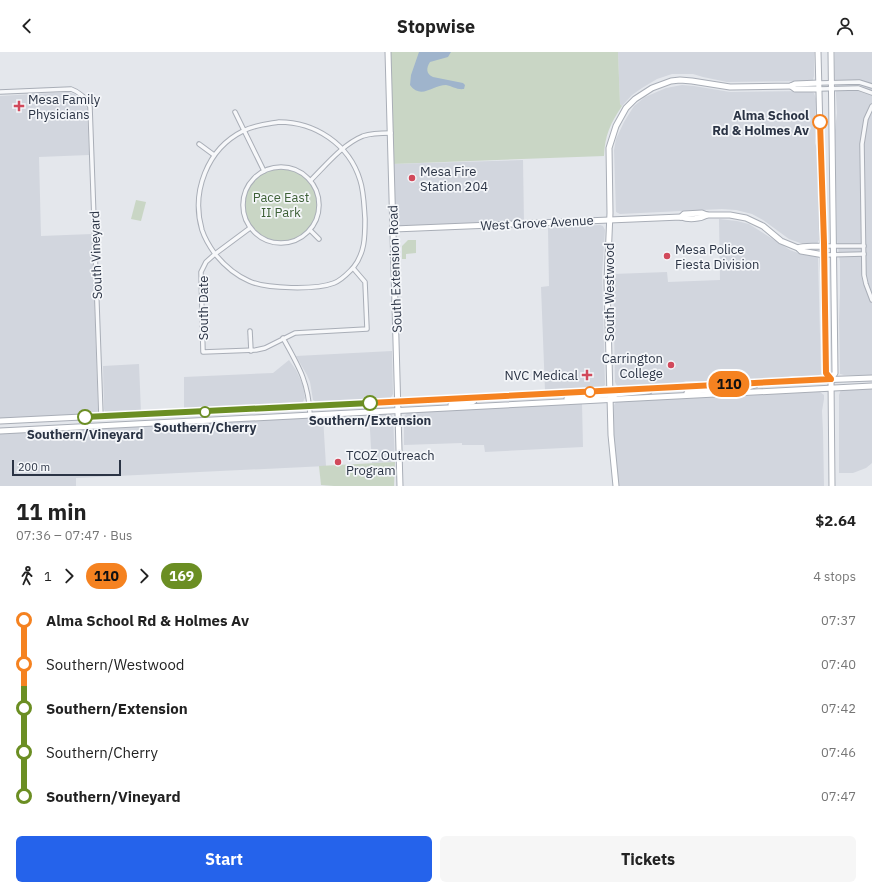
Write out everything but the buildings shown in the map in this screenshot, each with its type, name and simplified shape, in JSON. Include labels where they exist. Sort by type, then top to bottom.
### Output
[{"type":"main road","name":"South Extension Road","points":[[388,52],[400,486]]},
{"type":"main road","points":[[818,52],[826,373],[831,379]]},
{"type":"main road","points":[[831,52],[835,373],[831,379],[832,486]]},
{"type":"main road","name":"South Westwood","points":[[616,486],[612,458],[607,279],[610,220],[609,147],[616,126],[626,108],[640,94],[664,83],[680,80],[730,87],[791,86]]},
{"type":"main road","points":[[819,83],[795,84],[791,86],[795,90],[819,89]]},
{"type":"main road","name":"West Grove Avenue","points":[[394,229],[681,217],[686,219],[702,218],[707,215],[730,215],[751,220],[763,226],[781,241],[798,248],[801,251],[824,255]]},
{"type":"main road","name":"West Grove Avenue","points":[[798,248],[802,246],[813,248],[824,246]]},
{"type":"main road","points":[[0,421],[398,402],[761,382],[872,378]]},
{"type":"main road","points":[[722,393],[727,389],[746,388],[761,382]]},
{"type":"main road","points":[[678,396],[695,391],[714,389],[718,385]]},
{"type":"main road","points":[[0,431],[872,386]]},
{"type":"main road","points":[[610,399],[616,394],[648,392],[654,388]]},
{"type":"main road","points":[[562,402],[575,397],[606,395],[610,391]]},
{"type":"main road","points":[[527,395],[528,404]]},
{"type":"main road","points":[[440,408],[456,403],[472,402],[474,401],[474,398]]},
{"type":"street","points":[[819,83],[859,82],[872,86]]},
{"type":"street","name":"South Vineyard","points":[[0,92],[68,88],[84,96],[89,103],[91,110],[101,417]]},
{"type":"street","points":[[819,89],[858,88],[872,93]]},
{"type":"street","points":[[872,106],[866,119],[862,144],[864,254],[866,284],[872,300]]},
{"type":"street","points":[[235,112],[264,171]]},
{"type":"street","points":[[279,122],[300,124],[329,137],[343,149],[350,158],[360,179],[364,209],[365,237],[364,247],[357,263],[340,280],[326,285],[270,286],[249,281],[239,276],[224,264],[215,254],[202,229],[199,208],[200,188],[206,170],[214,156],[230,140],[244,130],[260,125],[279,122]]},
{"type":"street","points":[[310,180],[343,149],[363,136],[391,132]]},
{"type":"street","points":[[199,144],[214,156]]},
{"type":"street","points":[[274,167],[288,168],[301,172],[310,180],[315,187],[319,203],[317,218],[310,230],[292,241],[277,242],[269,241],[258,235],[250,228],[243,210],[244,196],[249,184],[254,178],[264,171],[274,167]]},
{"type":"street","name":"South Date","points":[[250,228],[206,262],[202,272],[203,352],[251,351]]},
{"type":"street","points":[[310,230],[319,239]]},
{"type":"street","name":"West Grove Avenue","points":[[824,246],[864,246]]},
{"type":"street","name":"West Grove Avenue","points":[[824,255],[864,254]]},
{"type":"street","points":[[250,331],[251,351],[265,348],[295,333],[367,329],[365,282],[353,268]]},
{"type":"street","points":[[283,338],[305,379],[310,414]]},
{"type":"shaded area","points":[[618,52],[814,52],[814,76],[813,80],[809,81],[727,82],[693,74],[672,74],[657,79],[642,88],[632,95],[622,106],[620,104]]},
{"type":"shaded area","points":[[835,52],[872,52],[872,375],[840,374],[840,262],[837,240],[835,130],[837,113]]},
{"type":"shaded area","points":[[682,85],[730,92],[810,91],[814,93],[816,99],[815,143],[818,152],[819,240],[817,244],[800,243],[789,239],[763,220],[752,214],[736,210],[722,209],[620,214],[616,212],[614,150],[616,139],[624,122],[634,106],[645,97],[666,88]]},
{"type":"shaded area","points":[[68,92],[77,95],[82,99],[87,108],[89,155],[39,157],[41,236],[92,234],[98,412],[95,414],[0,419],[0,96]]},
{"type":"shaded area","points":[[523,160],[524,224],[394,229],[392,164]]},
{"type":"shaded area","points":[[719,219],[749,224],[790,250],[818,258],[821,374],[816,377],[792,376],[785,378],[750,380],[741,379],[711,382],[686,381],[677,384],[617,386],[615,382],[613,274],[667,272],[668,282],[720,280]]},
{"type":"shaded area","points":[[603,226],[605,230],[602,274],[605,385],[601,388],[545,391],[541,287],[549,286],[548,228]]},
{"type":"shaded area","points":[[392,351],[393,394],[390,399],[316,402],[313,400],[310,382],[307,375],[296,356]]},
{"type":"shaded area","points":[[289,360],[296,370],[303,385],[305,398],[303,402],[184,409],[184,377],[273,373]]},
{"type":"shaded area","points":[[139,364],[141,412],[105,412],[103,366]]},
{"type":"shaded area","points":[[841,389],[872,389],[872,463],[866,468],[853,473],[839,473],[839,395]]},
{"type":"shaded area","points":[[820,392],[824,395],[822,411],[824,486],[618,486],[614,448],[614,405],[616,402]]},
{"type":"shaded area","points":[[582,403],[583,447],[485,452],[484,445],[462,445],[462,443],[404,445],[404,416],[407,413]]},
{"type":"shaded area","points":[[369,414],[391,414],[393,417],[395,462],[372,463]]},
{"type":"shaded area","points":[[323,417],[326,466],[76,478],[76,486],[0,486],[0,433]]},
{"type":"green space","points":[[388,52],[618,52],[620,104],[622,106],[614,118],[609,130],[604,156],[392,164]]},
{"type":"green space","name":"Pace East II Park","points":[[281,169],[295,172],[307,179],[314,191],[317,205],[314,219],[307,231],[295,238],[281,241],[267,238],[255,231],[248,219],[245,205],[248,191],[255,179],[267,172]]},
{"type":"green space","points":[[136,200],[146,202],[141,221],[131,219]]},
{"type":"green space","points":[[408,240],[416,240],[416,253],[406,254],[406,259],[402,259],[402,246]]},
{"type":"green space","points":[[395,462],[394,486],[321,485],[319,466]]},
{"type":"water","points":[[419,52],[451,52],[448,57],[430,62],[427,69],[428,73],[433,77],[463,83],[465,85],[464,89],[446,85],[423,92],[414,89],[410,85],[411,75]]},
{"type":"bus line","name":"110","points":[[370,403],[831,379],[826,373],[820,122]]},
{"type":"bus line","name":"169","points":[[85,417],[370,403]]},
{"type":"place","name":"Mesa Family Physicians","points":[[19,106]]},
{"type":"place","name":"Alma School Rd & Holmes Av","points":[[820,122]]},
{"type":"place","name":"Mesa Fire Station 204","points":[[412,178]]},
{"type":"place","name":"Mesa Police Fiesta Division","points":[[667,256]]},
{"type":"place","name":"Carrington College","points":[[671,365]]},
{"type":"place","name":"NVC Medical","points":[[587,375]]},
{"type":"place","name":"Southern/Extension","points":[[370,403]]},
{"type":"place","name":"Southern/Cherry","points":[[205,412]]},
{"type":"place","name":"Southern/Vineyard","points":[[85,417]]},
{"type":"place","name":"TCOZ Outreach Program","points":[[338,462]]}]
